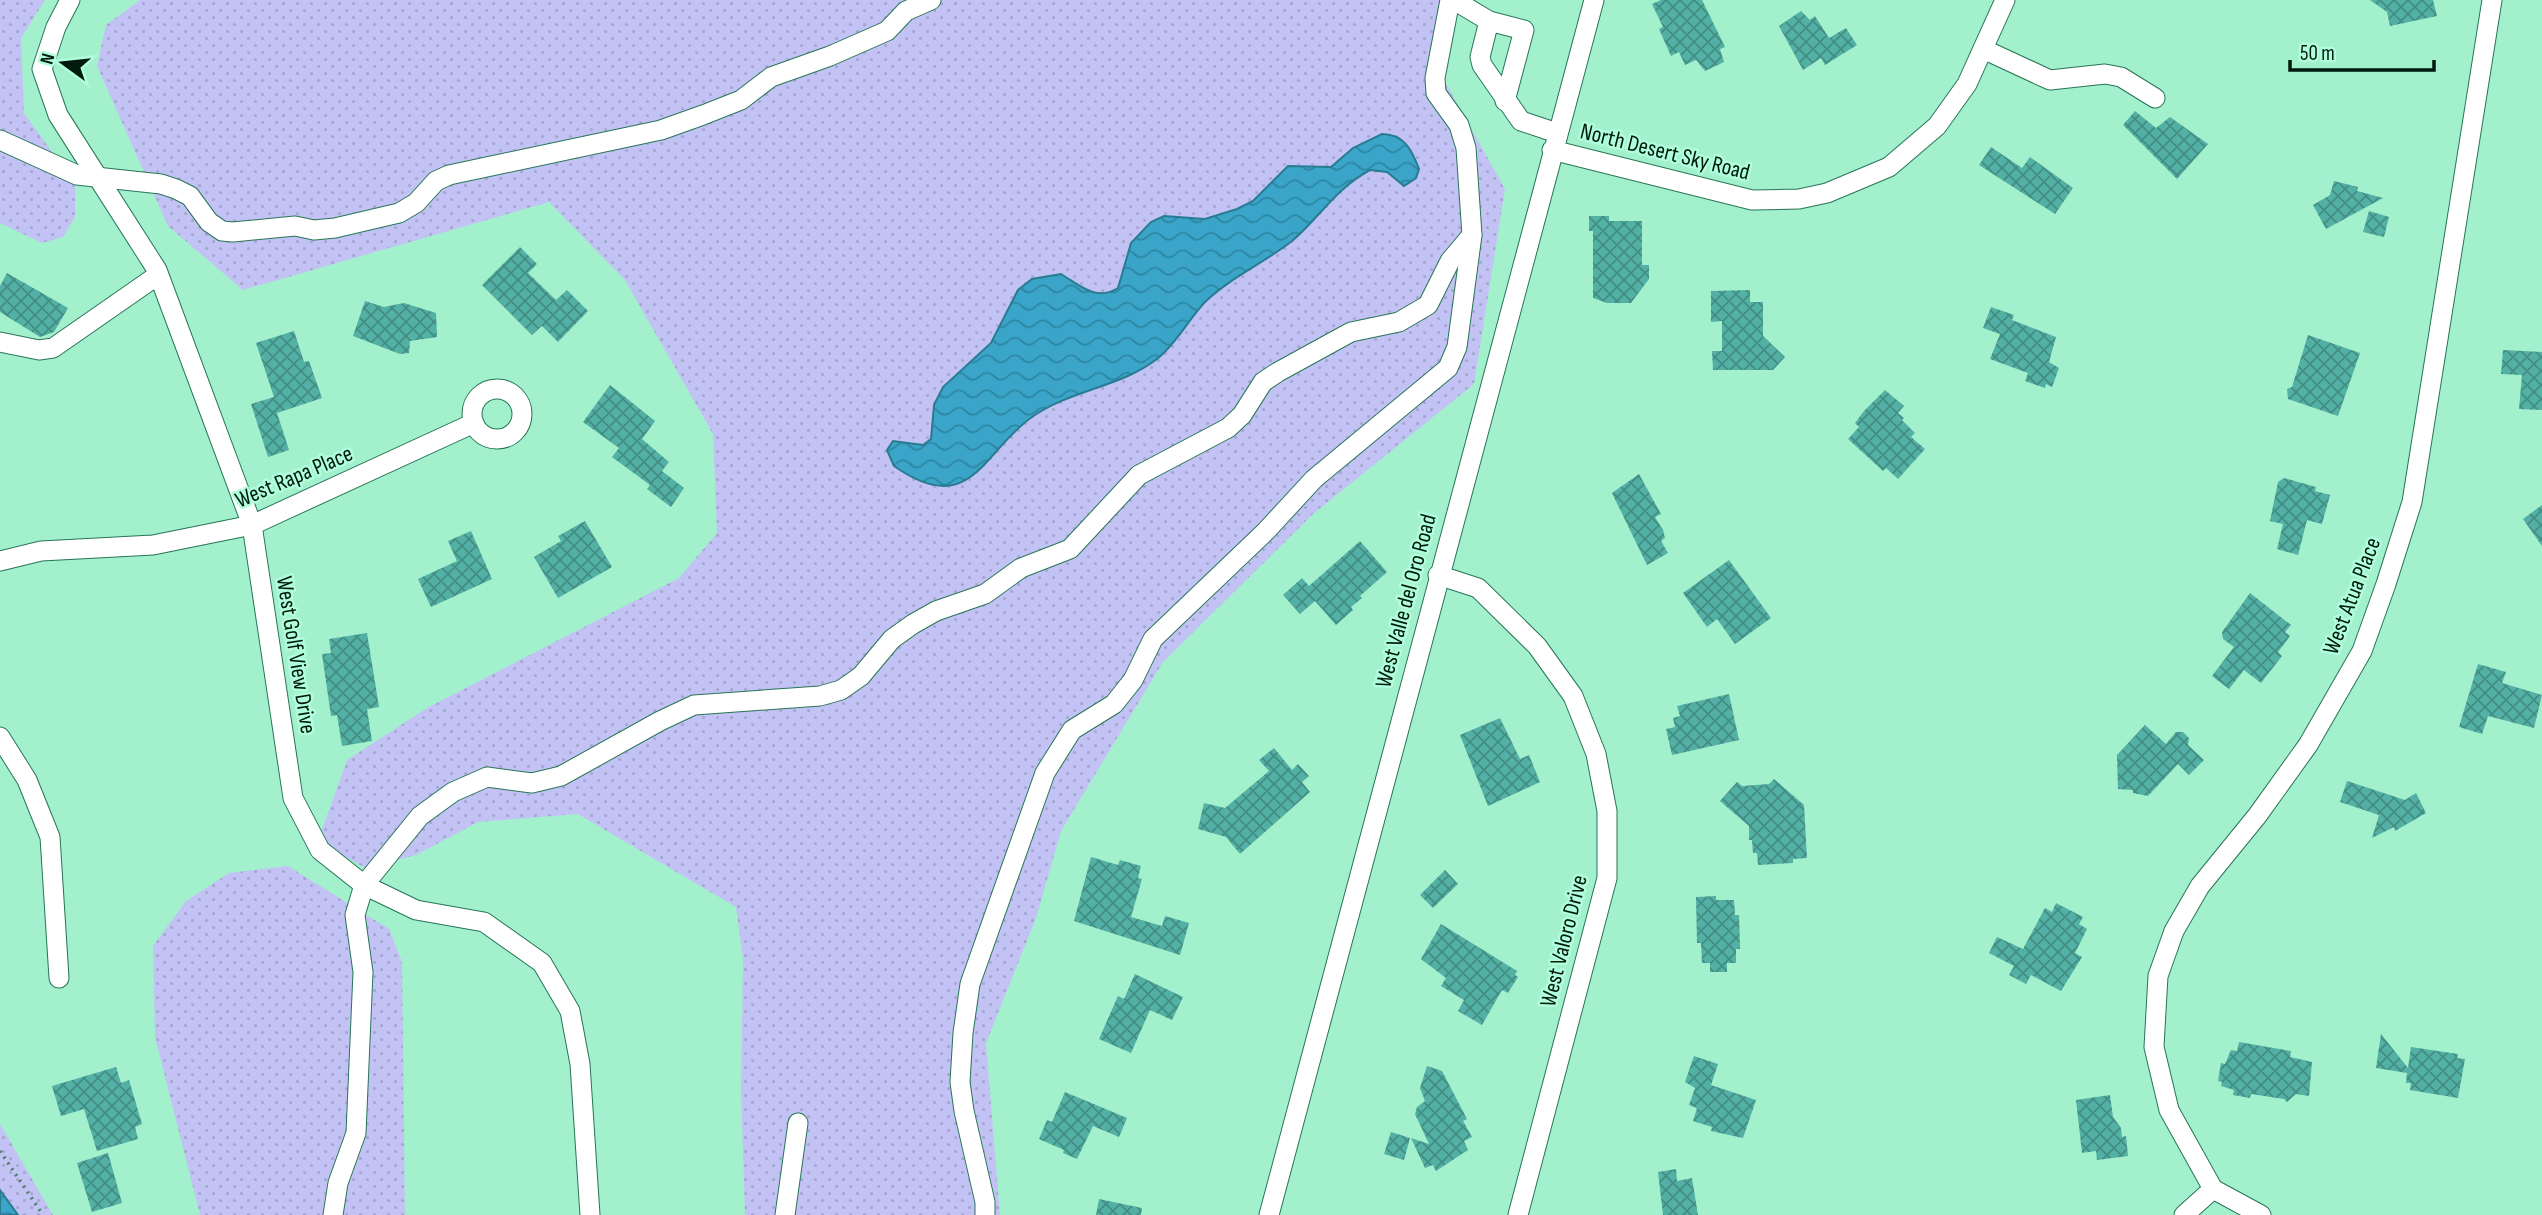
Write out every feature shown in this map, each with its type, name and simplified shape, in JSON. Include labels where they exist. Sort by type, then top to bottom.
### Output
[{"type":"street","name":"West Golf View Drive","points":[[70,0],[55,27],[42,69],[58,116],[158,275],[251,525],[293,798],[320,850],[364,885],[416,909],[484,922],[542,963],[570,1011],[580,1063],[590,1215]]},
{"type":"street","points":[[0,140],[77,175],[160,184],[176,189],[190,196],[209,222],[222,231],[246,232],[295,226],[314,230],[335,228],[409,208],[436,181],[449,176],[661,130],[703,115],[741,100],[771,77],[830,56],[887,31],[906,11],[931,0]]},
{"type":"street","points":[[985,1215],[985,1202],[962,1101],[963,1033],[970,985],[1045,773],[1072,730],[1114,704],[1133,680],[1153,639],[1266,531],[1314,479],[1448,368],[1457,347],[1472,235],[1466,148],[1459,125],[1436,93],[1435,78],[1452,0],[1489,21],[1524,30],[1506,101]]},
{"type":"street","name":"West Valle del Oro Road","points":[[1269,1215],[1554,141],[1594,0]]},
{"type":"street","name":"North Desert Sky Road","points":[[1489,21],[1480,61],[1521,121],[1554,141],[1752,200],[1800,199],[1827,194],[1889,167],[1917,146],[1955,105],[2005,0]]},
{"type":"street","name":"West Atua Place","points":[[2213,1189],[2169,1111],[2154,1047],[2158,976],[2174,931],[2200,886],[2258,816],[2308,745],[2362,651],[2386,584],[2412,502],[2492,0]]},
{"type":"street","points":[[1983,49],[2050,80],[2105,74],[2121,77],[2155,98]]},
{"type":"street","points":[[333,1215],[338,1183],[356,1133],[363,972],[355,915],[364,885],[420,816],[472,782],[497,777],[542,783],[561,776],[694,705],[820,696],[841,690],[861,676],[892,639],[913,624],[936,611],[985,594],[1021,568],[1070,549],[1139,475],[1228,428],[1242,415],[1263,382],[1278,372],[1351,332],[1399,322],[1428,305],[1450,261],[1472,235]]},
{"type":"street","points":[[0,342],[39,351],[53,348],[158,275]]},
{"type":"street","name":"West Rapa Place","points":[[0,561],[41,551],[153,545],[251,525],[474,423]]},
{"type":"street","name":"West Valoro Drive","points":[[1438,575],[1478,588],[1537,646],[1573,696],[1596,754],[1607,811],[1607,878],[1518,1215]]},
{"type":"street","points":[[0,737],[27,780],[50,837],[59,978]]},
{"type":"street","points":[[785,1215],[798,1123]]},
{"type":"street","points":[[2184,1215],[2213,1189],[2260,1215]]},
{"type":"path","points":[[0,1151],[43,1215]]},
{"type":"shaded area","points":[[0,0],[45,0],[21,38],[24,113],[75,184],[75,217],[63,237],[42,243],[0,223]]},
{"type":"shaded area","points":[[140,0],[1472,0],[1455,16],[1444,80],[1505,189],[1474,384],[1313,514],[1163,662],[1061,831],[1036,918],[986,1043],[1000,1215],[745,1215],[741,1093],[743,959],[736,907],[578,814],[478,822],[416,855],[365,868],[329,847],[322,830],[347,760],[427,708],[679,578],[717,533],[713,434],[625,280],[549,202],[243,290],[168,226],[97,66],[106,25]]},
{"type":"shaded area","points":[[288,866],[389,929],[402,962],[405,1215],[200,1215],[155,1037],[153,946],[186,901],[229,873]]},
{"type":"shaded area","points":[[0,1124],[53,1215],[0,1215]]},
{"type":"water","points":[[1382,134],[1396,137],[1406,144],[1419,169],[1416,178],[1404,186],[1387,172],[1370,170],[1358,177],[1292,241],[1205,302],[1171,346],[1157,359],[1128,376],[1062,400],[1032,417],[973,475],[958,483],[941,486],[920,481],[894,466],[887,450],[893,441],[923,445],[931,439],[934,405],[943,387],[991,343],[1018,290],[1032,279],[1061,274],[1095,293],[1110,292],[1118,288],[1131,243],[1151,222],[1164,216],[1205,219],[1237,209],[1253,201],[1288,166],[1331,167],[1353,148]]},
{"type":"water","points":[[0,1190],[18,1215],[0,1215]]},
{"type":"building","points":[[1661,0],[1702,0],[1725,47],[1720,49],[1724,62],[1705,71],[1696,60],[1685,65],[1679,52],[1671,56],[1659,29],[1663,27],[1652,4]]},
{"type":"building","points":[[2370,0],[2433,0],[2437,16],[2390,26],[2387,12]]},
{"type":"building","points":[[1801,11],[1810,20],[1815,16],[1829,38],[1846,28],[1857,45],[1825,65],[1821,58],[1803,70],[1779,26]]},
{"type":"building","points":[[2135,111],[2156,128],[2170,117],[2208,144],[2177,179],[2123,125]]},
{"type":"building","points":[[1991,147],[2022,168],[2030,157],[2073,188],[2055,214],[1979,165]]},
{"type":"building","points":[[2334,181],[2358,187],[2357,191],[2383,198],[2326,229],[2313,205],[2330,195]]},
{"type":"building","points":[[2369,211],[2389,217],[2384,237],[2363,232]]},
{"type":"building","points":[[1589,216],[1609,216],[1609,221],[1642,221],[1642,265],[1649,265],[1649,279],[1631,303],[1607,303],[1593,298],[1593,231],[1589,231]]},
{"type":"building","points":[[520,247],[537,264],[528,273],[556,300],[567,290],[588,311],[558,342],[542,326],[532,335],[482,285]]},
{"type":"building","points":[[7,273],[68,308],[54,332],[40,337],[0,312],[0,286]]},
{"type":"building","points":[[1750,290],[1750,302],[1763,302],[1763,336],[1785,357],[1773,370],[1713,370],[1712,351],[1722,351],[1722,321],[1711,322],[1711,291]]},
{"type":"building","points":[[365,301],[384,307],[404,303],[436,313],[437,337],[410,341],[409,353],[400,354],[353,336]]},
{"type":"building","points":[[1991,307],[2014,315],[2012,320],[2056,337],[2049,362],[2059,368],[2052,387],[2046,384],[2045,388],[2025,381],[2028,373],[1990,359],[2000,334],[1983,328]]},
{"type":"building","points":[[294,331],[304,362],[309,361],[322,398],[277,413],[289,450],[268,457],[251,404],[274,397],[256,343]]},
{"type":"building","points":[[2308,335],[2360,353],[2338,416],[2288,399],[2287,389],[2292,387]]},
{"type":"building","points":[[2503,350],[2542,352],[2542,410],[2519,409],[2522,375],[2501,374]]},
{"type":"building","points":[[610,385],[655,421],[642,439],[669,462],[662,471],[684,488],[671,507],[647,489],[650,485],[612,457],[619,448],[583,422]]},
{"type":"building","points":[[1885,390],[1904,406],[1898,413],[1915,433],[1911,437],[1925,449],[1898,479],[1886,468],[1883,471],[1848,439],[1859,427],[1855,423],[1864,411]]},
{"type":"building","points":[[1639,474],[1661,514],[1655,517],[1663,530],[1665,538],[1661,541],[1668,553],[1647,565],[1612,493]]},
{"type":"building","points":[[2284,478],[2316,487],[2315,491],[2330,495],[2322,524],[2307,520],[2298,555],[2277,549],[2283,524],[2270,521],[2278,482]]},
{"type":"building","points":[[2542,505],[2542,546],[2523,519]]},
{"type":"building","points":[[585,521],[612,567],[558,598],[534,557],[561,541],[558,536]]},
{"type":"building","points":[[471,531],[492,579],[431,607],[418,579],[457,561],[448,541]]},
{"type":"building","points":[[1360,541],[1387,572],[1360,596],[1362,598],[1351,607],[1353,610],[1336,625],[1315,601],[1300,614],[1283,595],[1302,578],[1309,586]]},
{"type":"building","points":[[1729,560],[1771,618],[1735,644],[1717,619],[1707,627],[1683,593]]},
{"type":"building","points":[[2250,593],[2291,625],[2285,632],[2290,636],[2278,652],[2282,656],[2261,683],[2244,670],[2229,689],[2212,676],[2234,647],[2223,639],[2222,632]]},
{"type":"building","points":[[367,633],[379,707],[367,709],[372,741],[342,746],[337,715],[331,716],[322,654],[331,653],[329,639]]},
{"type":"building","points":[[2478,664],[2506,672],[2502,683],[2542,695],[2534,728],[2488,716],[2482,734],[2459,727]]},
{"type":"building","points":[[1729,694],[1739,740],[1672,755],[1666,729],[1675,727],[1673,718],[1680,716],[1677,706]]},
{"type":"building","points":[[1500,718],[1520,759],[1529,755],[1540,782],[1488,806],[1460,735]]},
{"type":"building","points":[[2145,725],[2166,744],[2176,732],[2183,732],[2189,738],[2188,745],[2204,760],[2189,775],[2178,764],[2148,796],[2133,793],[2133,790],[2118,789],[2117,755]]},
{"type":"building","points":[[1274,748],[1292,770],[1298,764],[1309,776],[1302,782],[1310,792],[1240,854],[1226,837],[1198,829],[1204,803],[1225,808],[1269,771],[1259,760]]},
{"type":"building","points":[[1774,779],[1804,805],[1807,858],[1793,859],[1793,863],[1758,865],[1757,853],[1753,853],[1752,840],[1749,840],[1749,826],[1720,801],[1737,782],[1742,786],[1769,784]]},
{"type":"building","points":[[2347,781],[2405,800],[2416,793],[2426,813],[2395,831],[2394,827],[2372,838],[2379,815],[2340,802]]},
{"type":"building","points":[[1091,857],[1118,865],[1120,860],[1141,866],[1138,878],[1142,879],[1131,917],[1162,926],[1165,916],[1189,923],[1180,955],[1074,921]]},
{"type":"building","points":[[1445,870],[1458,884],[1433,908],[1420,895]]},
{"type":"building","points":[[1716,896],[1716,900],[1734,900],[1735,915],[1739,915],[1740,949],[1736,949],[1736,963],[1727,963],[1727,972],[1710,972],[1710,963],[1702,963],[1701,943],[1697,943],[1696,897]]},
{"type":"building","points":[[2056,903],[2083,917],[2079,924],[2087,929],[2075,953],[2082,957],[2061,991],[2031,975],[2026,984],[2009,975],[2014,966],[1989,953],[1997,937],[2023,949],[2045,908],[2052,912]]},
{"type":"building","points":[[1441,924],[1517,971],[1515,975],[1518,977],[1508,993],[1502,990],[1482,1025],[1458,1011],[1464,1000],[1441,986],[1446,978],[1421,959]]},
{"type":"building","points":[[1135,974],[1183,997],[1172,1020],[1150,1010],[1131,1053],[1099,1039],[1118,996],[1124,999]]},
{"type":"building","points":[[2381,1034],[2408,1068],[2411,1047],[2458,1054],[2457,1058],[2465,1059],[2458,1098],[2410,1090],[2411,1083],[2406,1083],[2407,1073],[2376,1068]]},
{"type":"building","points":[[2239,1042],[2291,1051],[2290,1057],[2312,1062],[2309,1096],[2296,1094],[2287,1102],[2284,1099],[2251,1094],[2250,1098],[2233,1095],[2234,1090],[2221,1086],[2222,1082],[2218,1081],[2221,1063],[2225,1064],[2231,1050],[2237,1051]]},
{"type":"building","points":[[1694,1056],[1718,1064],[1711,1085],[1756,1100],[1743,1138],[1711,1131],[1712,1127],[1693,1121],[1697,1108],[1689,1105],[1695,1088],[1685,1082]]},
{"type":"building","points":[[1427,1066],[1442,1071],[1467,1119],[1463,1121],[1472,1137],[1464,1141],[1468,1150],[1436,1171],[1433,1165],[1425,1168],[1411,1138],[1429,1144],[1415,1114],[1417,1107],[1425,1101],[1420,1088]]},
{"type":"building","points":[[116,1067],[121,1083],[129,1080],[142,1124],[135,1127],[138,1139],[97,1151],[84,1109],[61,1116],[52,1086]]},
{"type":"building","points":[[1065,1092],[1127,1118],[1119,1137],[1093,1126],[1077,1159],[1039,1139],[1047,1120],[1052,1122]]},
{"type":"building","points":[[2110,1095],[2113,1117],[2121,1128],[2122,1137],[2126,1136],[2128,1156],[2097,1160],[2096,1151],[2082,1153],[2076,1100]]},
{"type":"building","points":[[1391,1132],[1410,1138],[1404,1160],[1384,1154]]},
{"type":"building","points":[[108,1153],[122,1203],[92,1212],[77,1163]]},
{"type":"building","points":[[1676,1169],[1677,1181],[1692,1178],[1698,1215],[1663,1215],[1658,1172]]},
{"type":"building","points":[[1099,1199],[1142,1208],[1141,1215],[1096,1215]]}]
